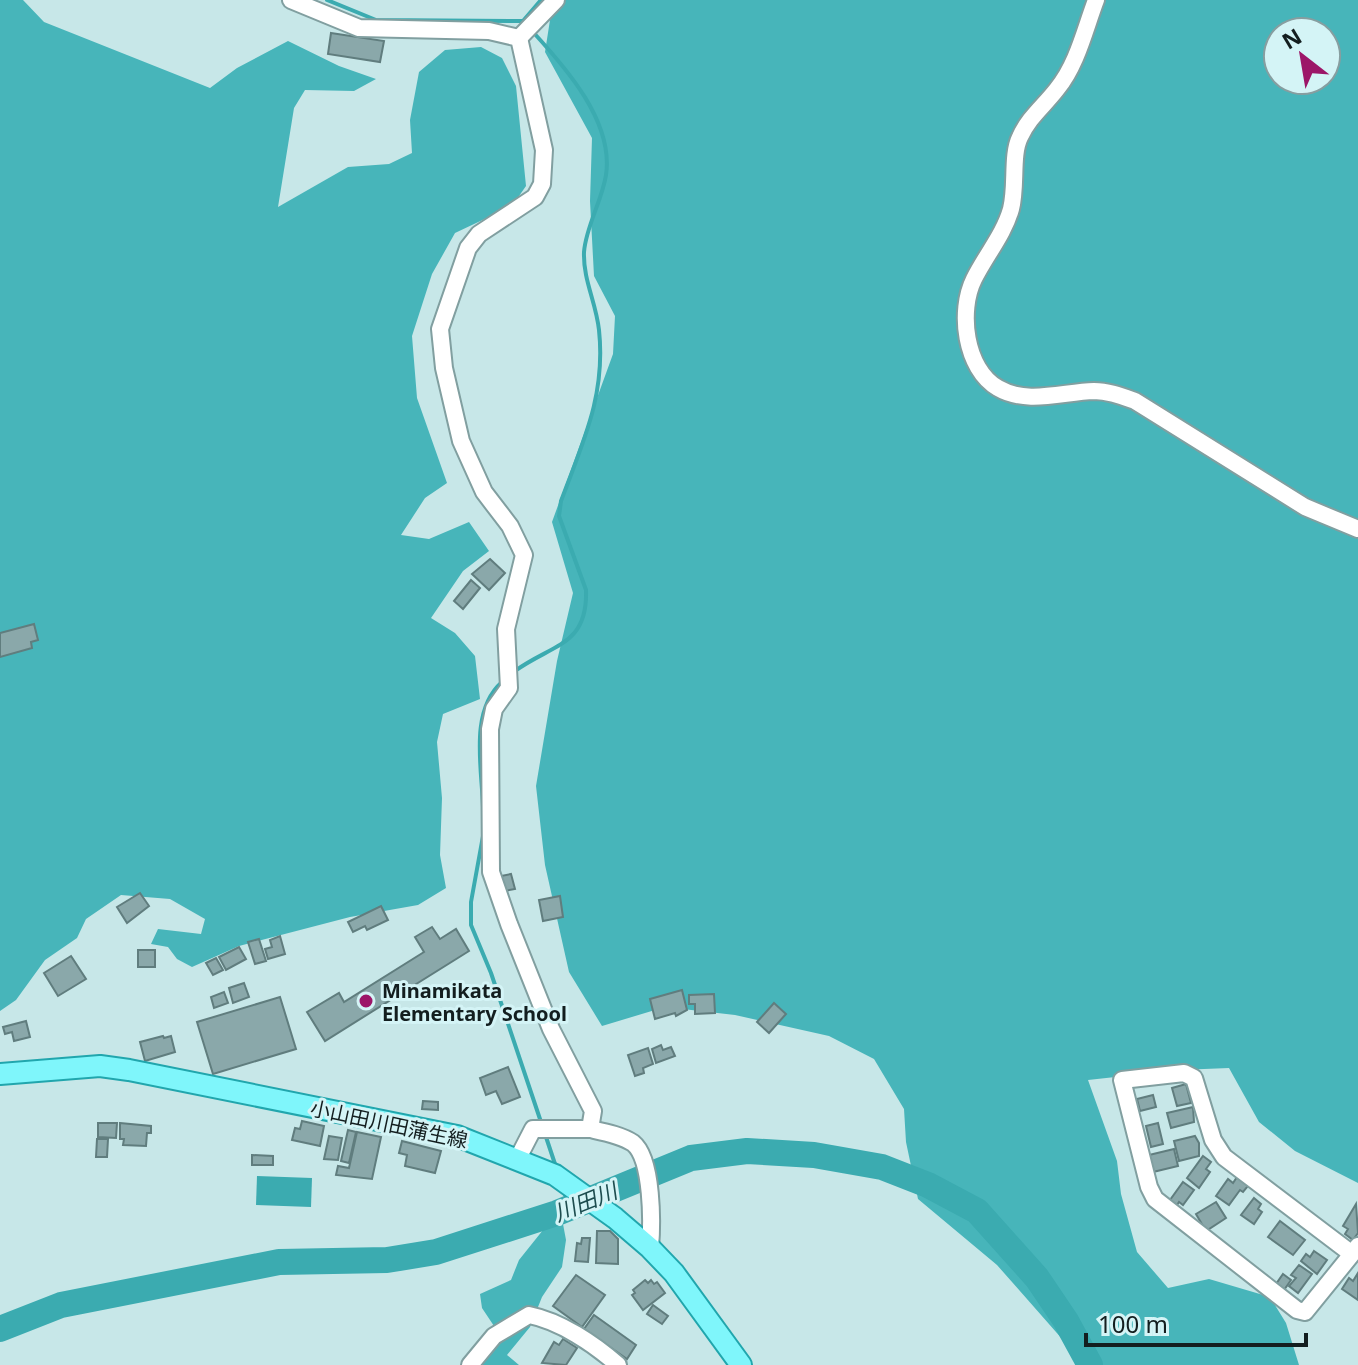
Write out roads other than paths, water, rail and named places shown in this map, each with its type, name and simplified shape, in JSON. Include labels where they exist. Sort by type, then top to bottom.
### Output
[{"type":"main road","name":"小山田川田蒲生線","points":[[0,1074],[100,1066],[129,1070],[457,1136],[518,1158],[555,1175],[615,1218],[650,1248],[674,1273],[741,1365]]},
{"type":"street","points":[[291,0],[359,28],[489,31],[526,30],[556,0]]},
{"type":"street","points":[[1096,0],[1078,51],[1058,88],[1034,112],[1018,139],[1016,187],[1010,212],[973,281],[966,306],[972,359],[985,380],[1001,391],[1038,398],[1095,391],[1135,401],[1305,507],[1358,529]]},
{"type":"street","points":[[526,30],[544,150],[542,184],[535,197],[479,234],[468,248],[440,329],[444,368],[461,441],[484,492],[510,526],[524,555],[506,629],[509,688],[494,709],[490,729],[491,872],[551,1029],[593,1111],[590,1129]]},
{"type":"street","points":[[1184,1073],[1194,1078],[1213,1140],[1224,1157],[1355,1250],[1305,1312],[1297,1310],[1155,1199],[1149,1187],[1122,1080],[1184,1073]]},
{"type":"street","points":[[518,1158],[533,1129],[590,1129],[633,1143],[640,1152],[653,1205],[650,1248]]},
{"type":"street","points":[[470,1365],[494,1336],[529,1315],[543,1318],[602,1351],[618,1365]]},
{"type":"waterway","points":[[327,0],[376,20],[523,21]]},
{"type":"waterway","points":[[527,25],[523,21],[541,0]]},
{"type":"waterway","points":[[515,671],[574,633],[585,608],[586,590],[559,516],[561,501],[591,418],[599,376],[599,330],[584,252],[606,175],[607,155],[603,135],[585,97],[533,32]]},
{"type":"waterway","points":[[483,807],[481,724],[485,708],[502,682]]},
{"type":"waterway","points":[[483,836],[471,902],[471,925],[491,973],[542,1125]]},
{"type":"waterway","points":[[545,1134],[556,1167]]},
{"type":"waterway","name":"川田川","points":[[0,1329],[61,1305],[279,1262],[387,1260],[436,1252],[557,1213],[691,1158],[747,1151],[814,1155],[882,1167],[928,1185],[977,1211],[1037,1278],[1090,1365]]},
{"type":"waterway","points":[[564,1191],[570,1208]]},
{"type":"place","name":"Minamikata Elementary School","points":[[366,1001]]}]
